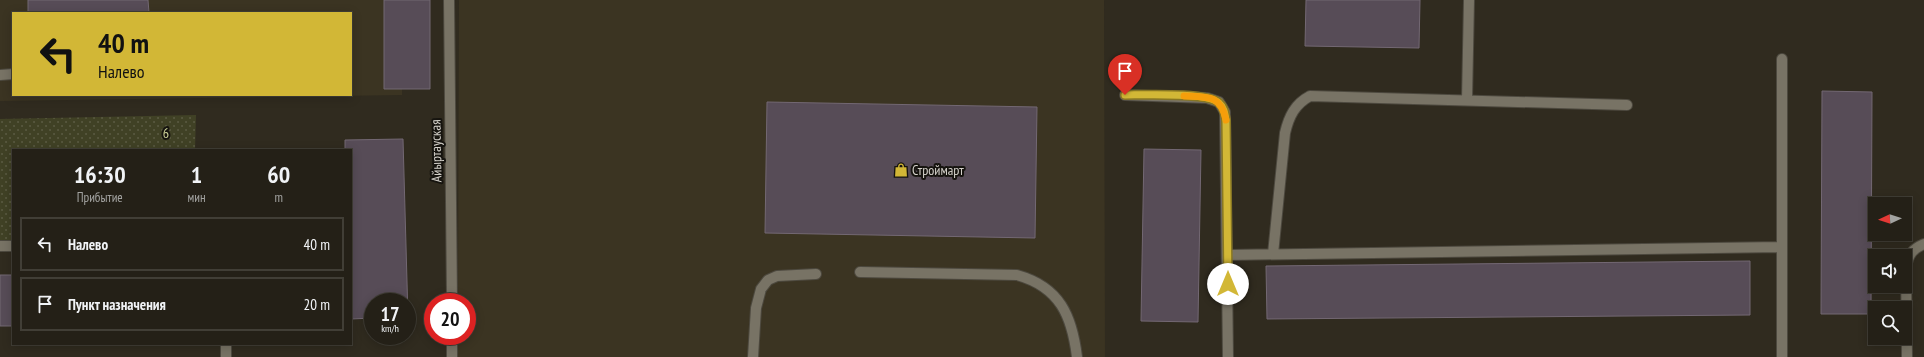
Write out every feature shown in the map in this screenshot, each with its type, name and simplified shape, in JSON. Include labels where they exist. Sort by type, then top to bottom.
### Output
[{"type":"street","name":"Айыртауская","points":[[449,0],[452,293]]},
{"type":"street","points":[[1467,100],[1469,0]]},
{"type":"street","points":[[1782,59],[1782,357]]},
{"type":"street","points":[[0,75],[12,74]]},
{"type":"street","points":[[1125,95],[1200,96],[1214,99],[1222,107],[1226,120],[1228,357]]},
{"type":"street","points":[[1273,254],[1285,133],[1290,115],[1302,100],[1318,96],[1627,106]]},
{"type":"street","points":[[1907,357],[1906,268],[1908,257],[1915,247],[1924,244]]},
{"type":"street","points":[[0,246],[12,246]]},
{"type":"street","points":[[1228,255],[1782,247]]},
{"type":"street","points":[[860,272],[1018,275],[1035,280],[1060,303],[1069,317],[1074,335],[1077,357]]},
{"type":"street","points":[[753,357],[756,308],[760,289],[768,280],[777,276],[816,274]]},
{"type":"street","points":[[226,345],[226,357]]},
{"type":"street","points":[[452,345],[452,357]]},
{"type":"shaded area","points":[[0,0],[402,0],[402,95],[352,96],[352,12],[12,12],[12,96],[335,96],[0,101]]},
{"type":"shaded area","points":[[459,0],[1104,0],[1105,357],[458,357],[458,345],[476,345],[476,293],[458,293]]},
{"type":"green space","name":"6","points":[[196,115],[195,149],[12,149],[12,241],[0,241],[0,119]]},
{"type":"building","points":[[28,0],[148,0],[149,12],[28,12]]},
{"type":"building","points":[[384,0],[430,0],[430,89],[384,89]]},
{"type":"building","points":[[1306,0],[1420,0],[1419,48],[1305,46]]},
{"type":"building","points":[[1822,91],[1872,92],[1872,197],[1868,197],[1868,241],[1871,241],[1871,249],[1868,249],[1868,293],[1871,293],[1871,301],[1868,301],[1868,314],[1821,314]]},
{"type":"building","name":"Строймарт","points":[[767,102],[1037,107],[1035,238],[765,233]]},
{"type":"building","points":[[403,139],[407,293],[364,293],[364,318],[352,319],[352,149],[345,149],[345,140]]},
{"type":"building","points":[[1144,149],[1201,150],[1198,322],[1141,321]]},
{"type":"building","points":[[1750,261],[1750,315],[1267,319],[1266,266]]},
{"type":"building","points":[[0,275],[12,275],[12,326],[0,326]]},
{"type":"slow traffic","points":[[1184,96],[1200,96],[1214,99],[1219,102],[1222,107],[1226,120]]},
{"type":"place","name":"Строймарт","points":[[901,170]]},
{"type":"route","points":[[1125,95],[1200,96],[1214,99],[1219,102],[1222,107],[1226,120],[1228,284]]}]
